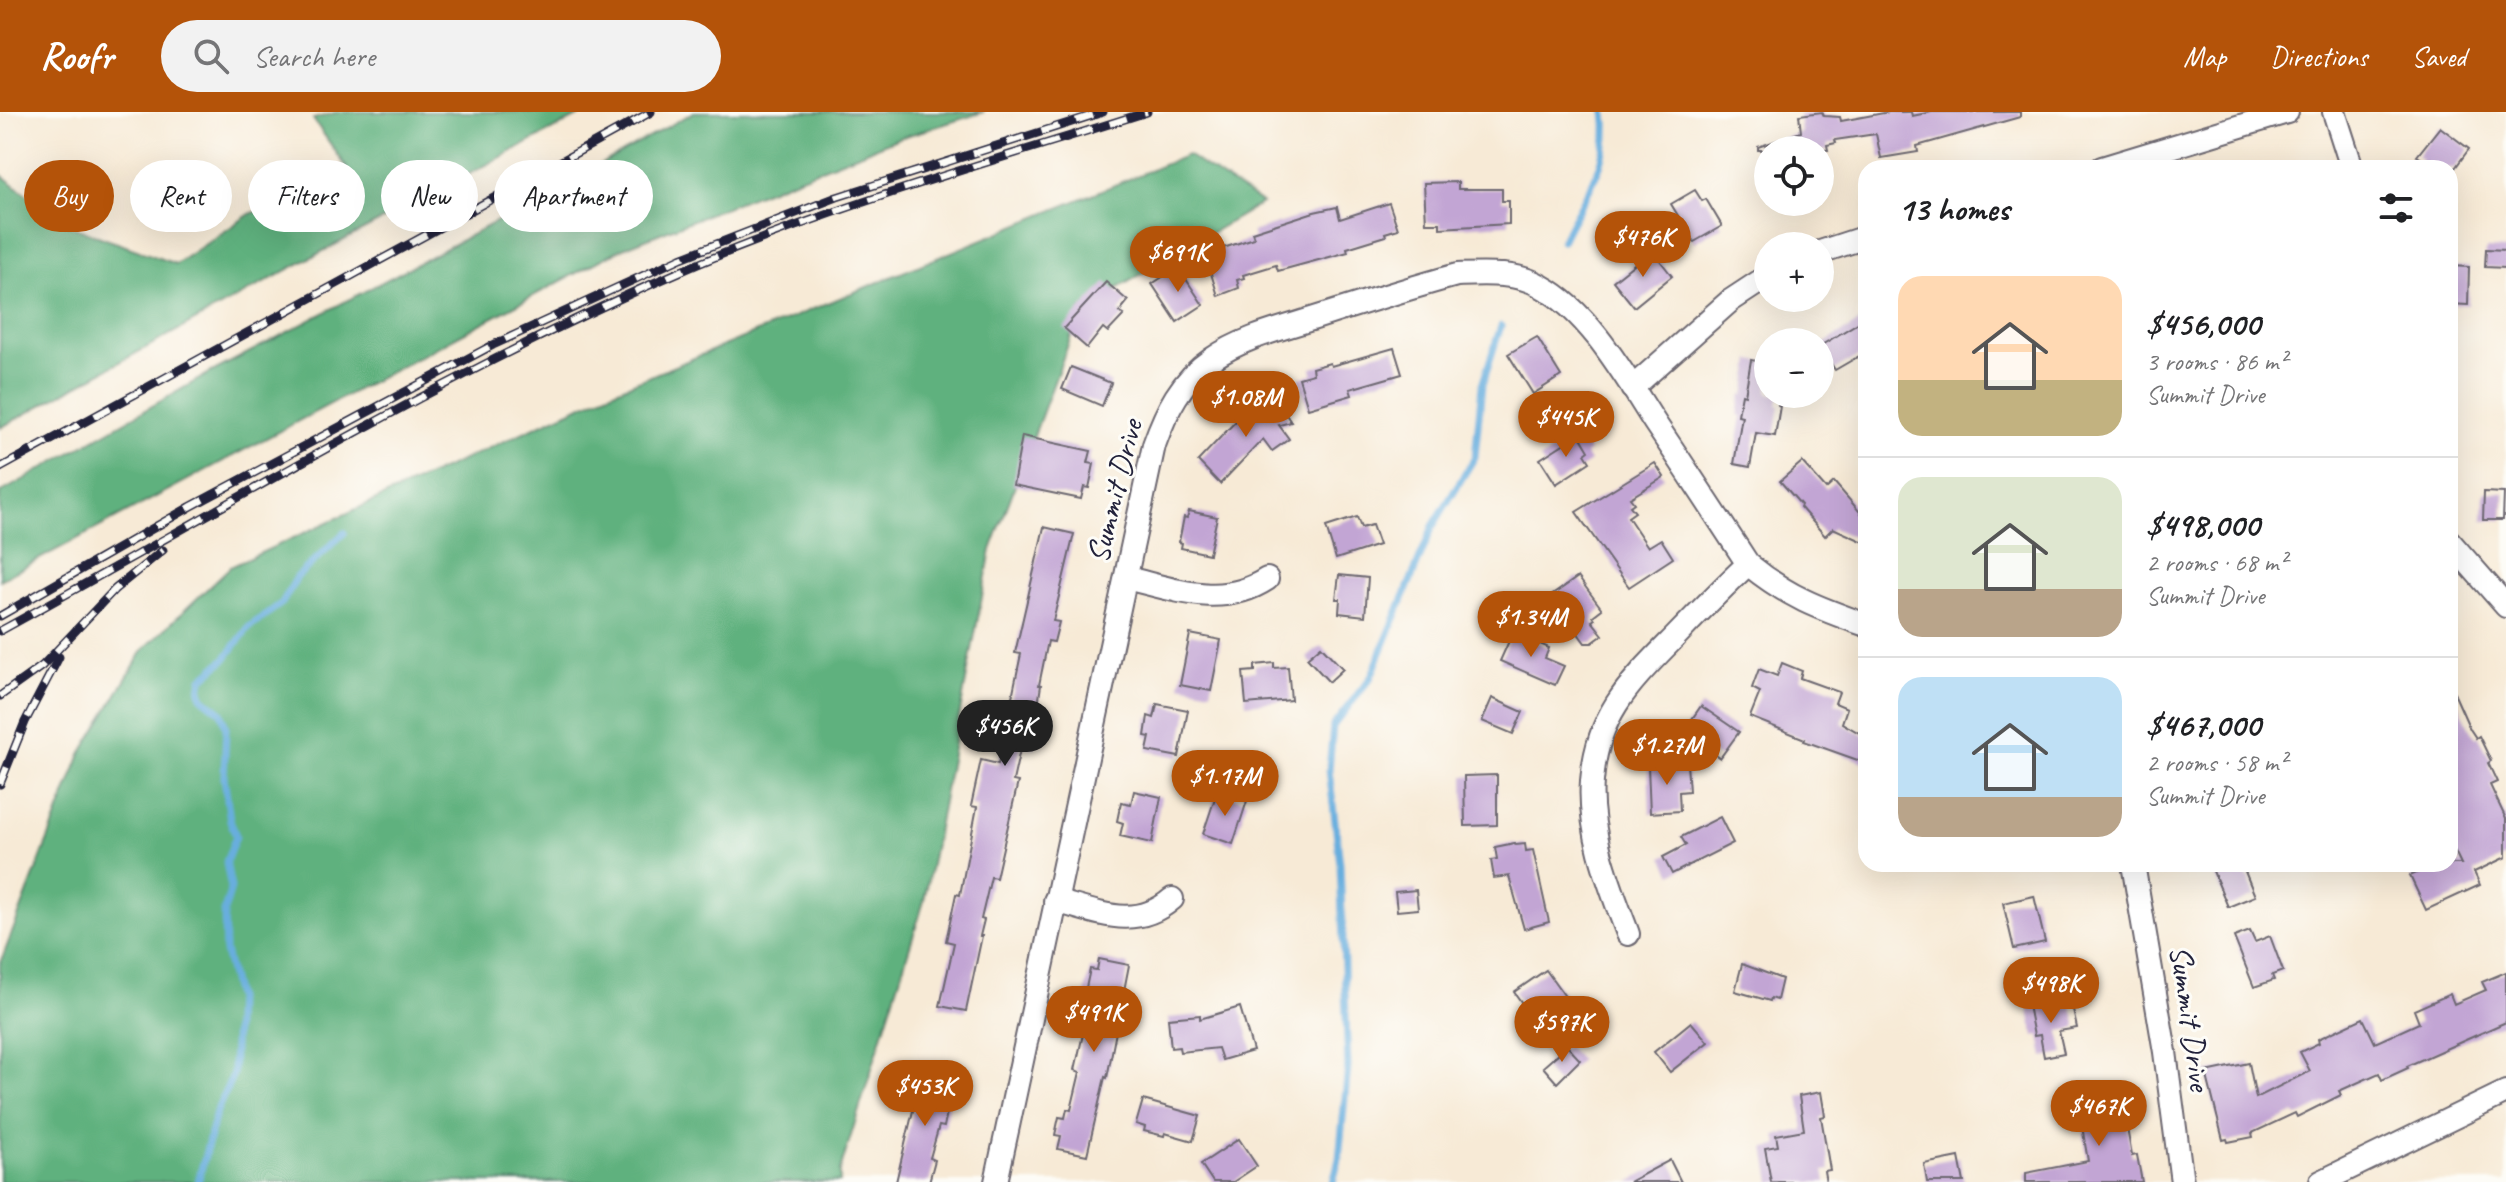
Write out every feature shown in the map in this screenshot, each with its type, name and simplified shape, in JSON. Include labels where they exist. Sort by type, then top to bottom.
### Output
[{"type":"street","points":[[2128,160],[2287,112]]},
{"type":"street","points":[[2334,112],[2349,160]]},
{"type":"street","points":[[1834,247],[1858,240]]},
{"type":"street","name":"Summit Drive","points":[[996,1182],[1154,445],[1168,407],[1209,360],[1268,332],[1457,275],[1487,274],[1519,278],[1541,285],[1573,309],[1632,388],[1748,564],[1773,585],[1810,606],[1858,622]]},
{"type":"street","points":[[1632,388],[1730,301],[1754,285]]},
{"type":"street","points":[[2458,551],[2506,606]]},
{"type":"street","points":[[1628,934],[1602,860],[1594,813],[1592,782],[1601,734],[1627,686],[1748,564]]},
{"type":"street","points":[[1126,578],[1212,597],[1236,594],[1267,579]]},
{"type":"street","name":"Summit Drive","points":[[2134,872],[2182,1182]]},
{"type":"street","points":[[1055,901],[1127,919],[1160,909],[1172,899]]},
{"type":"street","points":[[2321,1182],[2506,1092]]},
{"type":"green space","points":[[338,112],[587,112],[478,169],[478,160],[381,160],[381,221],[365,229],[365,160],[342,160],[313,119]]},
{"type":"green space","points":[[694,112],[984,112],[899,138],[623,248],[0,580],[0,493],[210,373],[494,223],[494,232],[653,232],[653,160],[608,160]]},
{"type":"green space","points":[[1187,155],[1262,203],[1081,310],[991,550],[924,901],[840,1171],[840,1182],[0,1182],[0,964],[81,754],[144,649],[230,567],[609,393]]},
{"type":"green space","points":[[0,174],[24,192],[24,232],[87,232],[176,264],[223,232],[232,232],[232,226],[248,215],[248,232],[359,232],[0,428]]},
{"type":"building","points":[[1822,112],[1824,116],[1840,117],[1841,121],[1889,112],[1911,112],[1912,116],[1932,112],[2020,112],[2020,117],[1917,146],[1918,152],[1881,158],[1876,134],[1835,140],[1834,143],[1834,136],[1790,136],[1801,132],[1799,115]]},
{"type":"building","points":[[2440,127],[2469,149],[2458,164],[2458,160],[2421,160],[2417,156]]},
{"type":"building","points":[[1458,182],[1458,189],[1502,189],[1502,201],[1509,201],[1509,224],[1440,228],[1440,223],[1426,223],[1424,183]]},
{"type":"building","points":[[1695,190],[1702,201],[1706,199],[1722,226],[1694,242],[1671,204]]},
{"type":"building","points":[[1389,203],[1398,229],[1385,233],[1386,236],[1347,248],[1348,252],[1278,271],[1276,265],[1243,275],[1244,278],[1237,280],[1239,288],[1218,296],[1205,254],[1254,238],[1252,232],[1314,212],[1337,207],[1340,219]]},
{"type":"building","points":[[2486,249],[2506,250],[2506,268],[2485,267]]},
{"type":"building","points":[[1652,250],[1672,276],[1634,307],[1613,281]]},
{"type":"building","points":[[2458,266],[2469,267],[2468,305],[2458,304]]},
{"type":"building","points":[[1178,267],[1203,305],[1177,322],[1152,284]]},
{"type":"building","points":[[1106,282],[1128,301],[1119,312],[1124,315],[1108,332],[1103,328],[1087,348],[1064,328]]},
{"type":"building","points":[[1858,323],[1858,357],[1835,370],[1834,337]]},
{"type":"building","points":[[1537,337],[1561,376],[1533,394],[1508,354]]},
{"type":"building","points":[[1394,348],[1402,374],[1350,389],[1352,395],[1308,408],[1299,378],[1313,374],[1312,368],[1330,363],[1331,366]]},
{"type":"building","points":[[1751,360],[1754,361],[1754,408],[1780,408],[1775,436],[1756,433],[1750,467],[1734,464],[1742,416],[1738,415],[1742,394],[1745,395]]},
{"type":"building","points":[[1071,367],[1111,383],[1102,406],[1062,389]]},
{"type":"building","points":[[1273,395],[1291,422],[1279,425],[1289,439],[1272,451],[1263,439],[1220,484],[1198,461],[1236,421]]},
{"type":"building","points":[[1579,434],[1589,451],[1585,454],[1590,462],[1556,484],[1540,459]]},
{"type":"building","points":[[1022,436],[1091,451],[1088,463],[1094,464],[1089,488],[1084,487],[1081,499],[1013,485]]},
{"type":"building","points":[[1802,462],[1826,489],[1834,482],[1858,510],[1858,539],[1833,528],[1825,536],[1780,481]]},
{"type":"building","points":[[1655,463],[1664,477],[1630,498],[1634,503],[1630,506],[1635,512],[1628,517],[1648,547],[1661,539],[1673,558],[1629,587],[1576,512]]},
{"type":"building","points":[[2484,492],[2504,493],[2503,520],[2483,520]]},
{"type":"building","points":[[1189,511],[1217,517],[1209,554],[1181,548],[1182,543],[1179,542],[1184,517],[1187,518]]},
{"type":"building","points":[[1357,517],[1361,528],[1372,525],[1379,545],[1336,559],[1326,527]]},
{"type":"building","points":[[1044,527],[1074,534],[1053,621],[1059,622],[1054,642],[1048,641],[1039,685],[1038,705],[1042,706],[1034,748],[1021,745],[1013,781],[1018,782],[996,878],[991,877],[981,919],[984,920],[982,936],[966,1011],[940,1006],[954,943],[946,941],[956,894],[960,895],[977,807],[971,806],[981,760],[998,764],[1021,654],[1015,653]]},
{"type":"building","points":[[1339,575],[1368,578],[1365,616],[1339,613],[1340,599],[1336,599]]},
{"type":"building","points":[[1578,577],[1602,609],[1593,616],[1595,619],[1592,621],[1603,635],[1592,643],[1585,643],[1551,596]]},
{"type":"building","points":[[1513,632],[1549,648],[1545,658],[1564,666],[1555,685],[1500,661]]},
{"type":"building","points":[[1190,634],[1221,640],[1211,691],[1180,685]]},
{"type":"building","points":[[1321,646],[1343,669],[1329,682],[1307,658]]},
{"type":"building","points":[[1274,663],[1274,668],[1288,667],[1291,700],[1246,704],[1243,672],[1255,671],[1255,665]]},
{"type":"building","points":[[1782,663],[1802,671],[1800,678],[1839,692],[1835,703],[1847,708],[1842,723],[1858,732],[1858,760],[1750,717],[1760,692],[1752,688],[1759,669],[1777,676]]},
{"type":"building","points":[[1492,698],[1523,712],[1513,734],[1482,721]]},
{"type":"building","points":[[2458,702],[2470,729],[2476,738],[2479,736],[2491,761],[2488,763],[2497,782],[2490,785],[2506,819],[2506,857],[2474,872],[2480,885],[2426,910],[2410,876],[2419,872],[2458,872],[2458,864],[2461,864],[2458,858]]},
{"type":"building","points":[[1157,704],[1188,710],[1179,757],[1147,751],[1150,737],[1145,736],[1148,716],[1154,718]]},
{"type":"building","points":[[1701,706],[1739,732],[1720,758],[1683,732]]},
{"type":"building","points":[[1687,764],[1689,791],[1679,792],[1680,811],[1650,813],[1648,766]]},
{"type":"building","points":[[1497,775],[1497,825],[1465,826],[1464,776]]},
{"type":"building","points":[[1134,791],[1161,797],[1152,843],[1120,836],[1123,823],[1117,821],[1121,802],[1131,804]]},
{"type":"building","points":[[1217,792],[1247,801],[1233,844],[1203,834]]},
{"type":"building","points":[[1720,817],[1733,843],[1672,874],[1663,857],[1686,845],[1681,837]]},
{"type":"building","points":[[1525,844],[1526,851],[1533,850],[1549,922],[1524,929],[1509,876],[1494,878],[1491,860],[1497,859],[1495,847]]},
{"type":"building","points":[[2213,872],[2245,872],[2255,896],[2228,907]]},
{"type":"building","points":[[1416,890],[1418,909],[1397,911],[1395,892]]},
{"type":"building","points":[[2034,896],[2045,942],[2014,949],[2003,903]]},
{"type":"building","points":[[2250,931],[2255,942],[2270,936],[2283,971],[2272,975],[2274,980],[2254,987],[2234,937]]},
{"type":"building","points":[[1099,959],[1129,965],[1107,1078],[1087,1155],[1058,1149],[1061,1136],[1055,1135],[1059,1117],[1065,1118],[1067,1109],[1071,1110],[1080,1072],[1075,1070],[1091,998],[1084,997],[1090,969],[1097,970]]},
{"type":"building","points":[[1742,964],[1782,979],[1777,1000],[1771,998],[1770,1001],[1735,991]]},
{"type":"building","points":[[1546,970],[1569,1002],[1588,1019],[1562,1047],[1535,1021],[1514,992]]},
{"type":"building","points":[[2506,972],[2506,1022],[2382,1080],[2379,1073],[2339,1091],[2341,1095],[2297,1117],[2295,1113],[2252,1133],[2253,1137],[2228,1142],[2227,1139],[2223,1140],[2206,1072],[2249,1063],[2256,1098],[2310,1071],[2300,1052],[2319,1043],[2318,1039],[2363,1018],[2375,1043],[2419,1023],[2414,1010],[2450,994],[2454,1004],[2486,990],[2482,982]]},
{"type":"building","points":[[2058,999],[2059,1009],[2072,1006],[2077,1028],[2059,1031],[2064,1053],[2044,1057],[2040,1035],[2034,1036],[2028,1005]]},
{"type":"building","points":[[1240,1007],[1253,1051],[1222,1060],[1218,1048],[1180,1052],[1179,1047],[1171,1048],[1168,1018],[1200,1015],[1200,1019]]},
{"type":"building","points":[[1691,1022],[1708,1042],[1670,1072],[1654,1052]]},
{"type":"building","points":[[1567,1046],[1580,1060],[1557,1083],[1543,1067]]},
{"type":"building","points":[[922,1073],[957,1080],[952,1103],[949,1102],[944,1127],[939,1126],[930,1158],[935,1160],[929,1182],[896,1182]]},
{"type":"building","points":[[1821,1092],[1825,1116],[1821,1117],[1830,1170],[1824,1171],[1826,1182],[1771,1182],[1765,1148],[1778,1146],[1776,1135],[1804,1130],[1799,1096]]},
{"type":"building","points":[[2121,1095],[2132,1156],[2137,1155],[2142,1182],[2026,1182],[2026,1173],[2088,1161],[2078,1103]]},
{"type":"building","points":[[1143,1100],[1200,1116],[1193,1141],[1144,1131],[1145,1127],[1136,1124]]},
{"type":"building","points":[[1239,1139],[1257,1166],[1233,1182],[1213,1182],[1201,1164]]},
{"type":"building","points":[[1959,1157],[1964,1182],[1927,1182],[1924,1164]]},
{"type":"building","points":[[1670,1160],[1681,1182],[1629,1182]]},
{"type":"waterway","points":[[1562,241],[1600,164],[1605,148],[1605,112]]},
{"type":"waterway","points":[[1333,1182],[1339,1159],[1348,1067],[1340,864],[1329,770],[1333,726],[1371,677],[1433,526],[1475,457],[1482,385],[1501,326]]},
{"type":"waterway","points":[[198,1182],[216,1113],[233,1074],[236,997],[225,951],[224,911],[231,888],[226,862],[236,836],[230,820],[224,777],[226,728],[221,712],[203,698],[200,691],[202,679],[225,659],[249,627],[282,603],[297,577],[344,533]]},
{"type":"railway","points":[[0,468],[651,112]]},
{"type":"railway","points":[[0,616],[190,507],[493,345],[681,258],[837,197],[1103,112]]},
{"type":"railway","points":[[0,631],[420,398],[679,272],[852,206],[1147,112]]},
{"type":"railway","points":[[0,696],[42,666],[115,589],[163,550]]},
{"type":"railway","points":[[0,784],[25,722],[59,657]]}]
